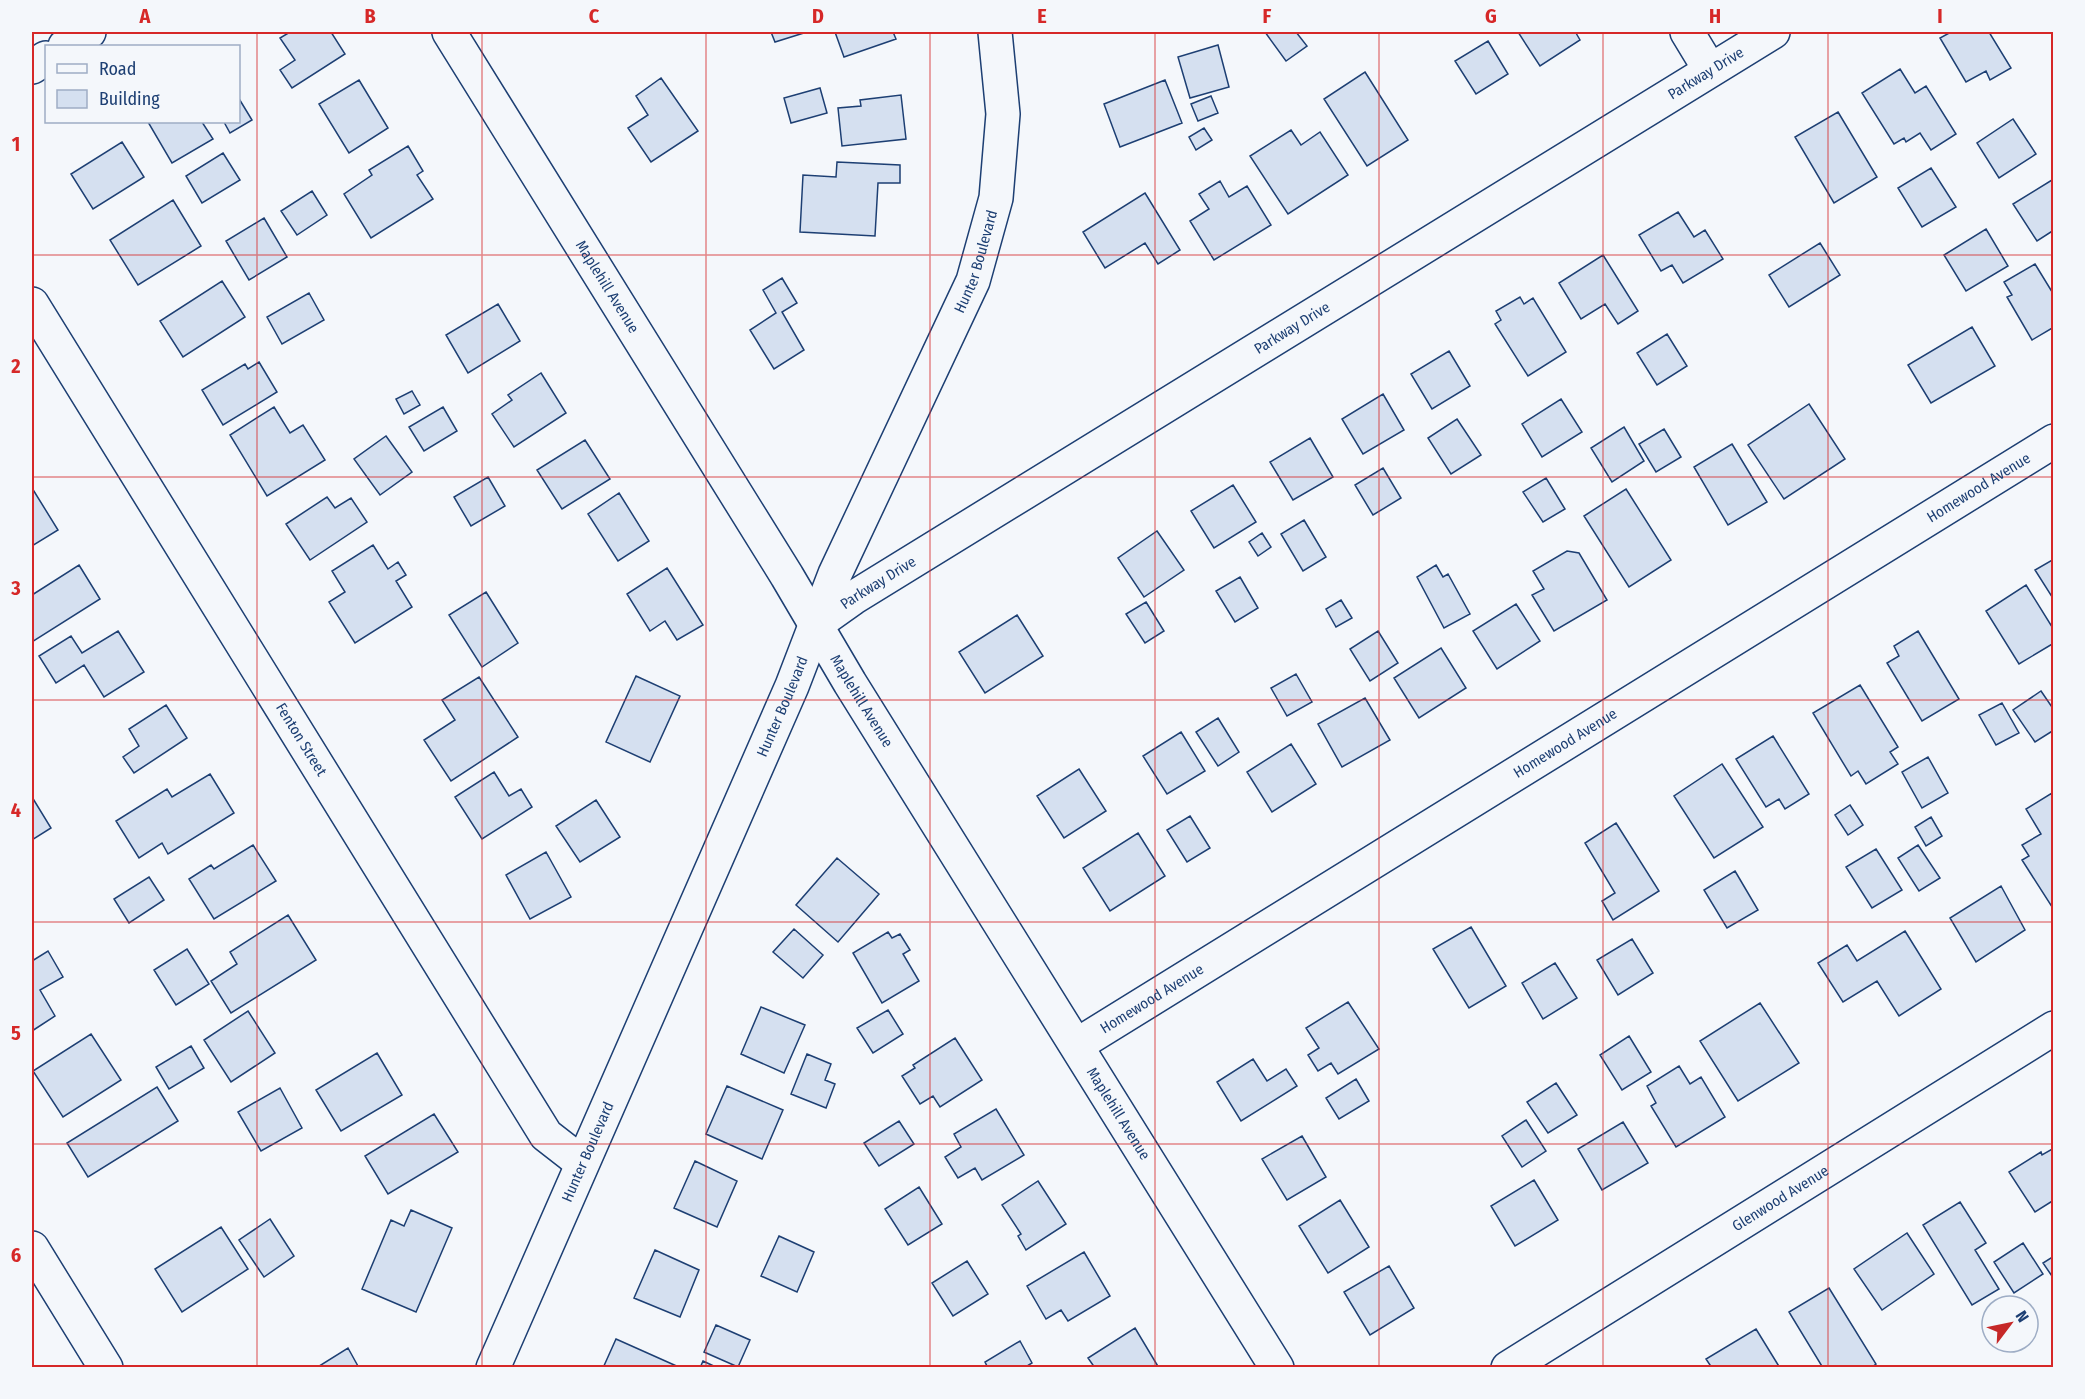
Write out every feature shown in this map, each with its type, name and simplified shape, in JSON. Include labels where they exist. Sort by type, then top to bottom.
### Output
[{"type":"street","points":[[67,45],[89,32]]},
{"type":"street","name":"Maplehill Avenue","points":[[449,32],[787,576],[815,626],[1077,1045],[1101,1088],[1277,1368]]},
{"type":"street","name":"Hunter Boulevard","points":[[493,1368],[792,686],[835,574],[973,281],[996,198],[1003,114],[995,32]]},
{"type":"street","points":[[1687,32],[1710,70]]},
{"type":"street","name":"Parkway Drive","points":[[815,626],[853,598],[1773,32]]},
{"type":"street","points":[[32,67],[45,59]]},
{"type":"street","name":"Fenton Street","points":[[32,304],[546,1135],[582,1163]]},
{"type":"street","name":"Homewood Avenue","points":[[1077,1045],[2054,441]]},
{"type":"street","name":"Glenwood Avenue","points":[[1508,1368],[2054,1028]]},
{"type":"street","points":[[32,1248],[106,1368]]},
{"type":"building","points":[[290,32],[331,32],[345,54],[292,88],[280,70],[295,60],[280,38]]},
{"type":"building","points":[[771,32],[807,32],[775,42]]},
{"type":"building","points":[[835,32],[893,32],[896,39],[844,57]]},
{"type":"building","points":[[1265,32],[1296,32],[1307,46],[1286,61]]},
{"type":"building","points":[[1518,32],[1579,32],[1576,33],[1580,40],[1540,66]]},
{"type":"building","points":[[1951,32],[1989,32],[2011,68],[1990,80],[1986,71],[1966,82],[1940,38]]},
{"type":"building","points":[[1488,41],[1508,74],[1476,94],[1455,61]]},
{"type":"building","points":[[1218,45],[1229,87],[1190,98],[1178,57]]},
{"type":"building","points":[[1900,69],[1915,93],[1926,86],[1956,134],[1931,150],[1920,133],[1906,142],[1904,138],[1894,144],[1862,93]]},
{"type":"building","points":[[1365,72],[1408,140],[1367,166],[1324,99]]},
{"type":"building","points":[[661,78],[698,131],[651,162],[628,128],[648,115],[636,96]]},
{"type":"building","points":[[359,80],[388,128],[349,153],[319,104]]},
{"type":"building","points":[[1165,80],[1182,123],[1120,147],[1104,104]]},
{"type":"building","points":[[820,88],[827,113],[791,123],[784,98]]},
{"type":"building","points":[[901,95],[906,139],[842,146],[838,108],[861,106],[860,100]]},
{"type":"building","points":[[1211,96],[1218,113],[1198,121],[1191,104]]},
{"type":"building","points":[[240,100],[252,120],[230,133],[225,123],[240,123]]},
{"type":"building","points":[[1838,112],[1877,177],[1834,203],[1795,137]]},
{"type":"building","points":[[2013,119],[2036,154],[1999,178],[1977,143]]},
{"type":"building","points":[[149,123],[203,123],[213,139],[172,163]]},
{"type":"building","points":[[1204,128],[1212,140],[1196,150],[1189,137]]},
{"type":"building","points":[[1291,130],[1301,145],[1320,132],[1348,175],[1288,214],[1250,156]]},
{"type":"building","points":[[122,142],[144,177],[93,209],[71,174]]},
{"type":"building","points":[[408,146],[423,171],[417,175],[433,199],[371,238],[344,194],[372,175],[369,170]]},
{"type":"building","points":[[223,153],[240,180],[202,203],[186,176]]},
{"type":"building","points":[[837,162],[900,165],[900,183],[878,183],[875,236],[800,232],[803,175],[836,177]]},
{"type":"building","points":[[1931,168],[1956,207],[1922,227],[1898,188]]},
{"type":"building","points":[[2052,180],[2054,182],[2054,230],[2037,241],[2013,204]]},
{"type":"building","points":[[1220,181],[1229,197],[1247,186],[1271,225],[1214,260],[1190,221],[1209,209],[1199,194]]},
{"type":"building","points":[[312,191],[327,215],[297,235],[281,211]]},
{"type":"building","points":[[1145,193],[1180,250],[1158,264],[1145,243],[1105,268],[1083,232]]},
{"type":"building","points":[[173,200],[201,246],[138,285],[110,240]]},
{"type":"building","points":[[1678,212],[1694,237],[1705,230],[1723,259],[1683,283],[1672,265],[1661,271],[1639,235]]},
{"type":"building","points":[[264,218],[287,257],[249,280],[226,241]]},
{"type":"building","points":[[1986,229],[2008,266],[1966,291],[1944,255]]},
{"type":"building","points":[[1820,243],[1840,275],[1789,307],[1769,275]]},
{"type":"building","points":[[1603,255],[1638,311],[1618,324],[1605,304],[1581,319],[1559,283]]},
{"type":"building","points":[[2035,264],[2054,295],[2054,327],[2032,340],[2007,297],[2012,295],[2004,282]]},
{"type":"building","points":[[782,278],[797,303],[782,312],[804,350],[774,369],[750,330],[776,313],[763,290]]},
{"type":"building","points":[[222,281],[245,317],[183,357],[160,321]]},
{"type":"building","points":[[309,293],[324,320],[282,344],[267,317]]},
{"type":"building","points":[[1520,297],[1524,304],[1533,298],[1566,352],[1528,376],[1495,324],[1501,320],[1496,311]]},
{"type":"building","points":[[498,304],[520,341],[468,373],[446,335]]},
{"type":"building","points":[[1972,327],[1995,366],[1931,403],[1908,365]]},
{"type":"building","points":[[1667,334],[1687,366],[1657,385],[1637,353]]},
{"type":"building","points":[[1449,351],[1470,386],[1432,409],[1411,374]]},
{"type":"building","points":[[259,362],[277,392],[223,425],[202,390],[245,364],[248,369]]},
{"type":"building","points":[[541,373],[566,413],[514,447],[492,414],[512,400],[508,395]]},
{"type":"building","points":[[412,391],[420,405],[404,414],[396,399]]},
{"type":"building","points":[[1383,394],[1404,430],[1363,454],[1342,419]]},
{"type":"building","points":[[1561,399],[1582,432],[1542,457],[1522,424]]},
{"type":"building","points":[[1809,404],[1845,459],[1784,499],[1748,445]]},
{"type":"building","points":[[274,407],[290,433],[303,425],[325,460],[267,496],[230,435]]},
{"type":"building","points":[[443,407],[457,431],[424,451],[409,427]]},
{"type":"building","points":[[1457,419],[1481,455],[1451,474],[1428,438]]},
{"type":"building","points":[[1624,427],[1644,461],[1612,482],[1591,448]]},
{"type":"building","points":[[1664,429],[1681,457],[1656,472],[1639,444]]},
{"type":"building","points":[[386,436],[412,472],[380,495],[354,459]]},
{"type":"building","points":[[1310,438],[1333,477],[1293,500],[1270,462]]},
{"type":"building","points":[[585,440],[610,479],[562,509],[537,470]]},
{"type":"building","points":[[1732,444],[1767,502],[1728,525],[1694,467]]},
{"type":"building","points":[[1383,468],[1401,498],[1373,515],[1355,485]]},
{"type":"building","points":[[488,477],[505,506],[471,526],[454,497]]},
{"type":"building","points":[[1546,478],[1565,509],[1543,522],[1523,492]]},
{"type":"building","points":[[1233,485],[1256,522],[1214,548],[1191,511]]},
{"type":"building","points":[[32,488],[58,530],[32,546]]},
{"type":"building","points":[[1626,489],[1671,560],[1629,587],[1584,516]]},
{"type":"building","points":[[619,493],[649,541],[618,561],[588,514]]},
{"type":"building","points":[[327,497],[335,508],[351,498],[367,522],[310,560],[286,524]]},
{"type":"building","points":[[1304,520],[1326,557],[1303,571],[1281,534]]},
{"type":"building","points":[[1157,531],[1184,570],[1144,597],[1118,558]]},
{"type":"building","points":[[1262,533],[1271,547],[1258,556],[1249,542]]},
{"type":"building","points":[[373,545],[388,569],[398,562],[406,575],[396,581],[412,607],[355,643],[329,602],[345,592],[332,571]]},
{"type":"building","points":[[1567,551],[1579,553],[1607,600],[1554,631],[1532,595],[1544,589],[1533,571]]},
{"type":"building","points":[[2054,559],[2054,600],[2035,570]]},
{"type":"building","points":[[79,565],[100,599],[32,642],[32,595]]},
{"type":"building","points":[[1436,565],[1443,577],[1448,574],[1470,614],[1444,628],[1417,577]]},
{"type":"building","points":[[667,568],[703,625],[677,640],[665,621],[650,631],[627,594]]},
{"type":"building","points":[[1240,577],[1258,608],[1235,622],[1216,591]]},
{"type":"building","points":[[2026,585],[2054,630],[2054,643],[2019,664],[1986,611]]},
{"type":"building","points":[[486,592],[518,643],[482,667],[449,615]]},
{"type":"building","points":[[1341,600],[1352,618],[1336,627],[1326,609]]},
{"type":"building","points":[[1146,602],[1164,631],[1145,643],[1126,614]]},
{"type":"building","points":[[1516,604],[1540,641],[1497,669],[1473,631]]},
{"type":"building","points":[[1017,615],[1043,656],[985,693],[959,652]]},
{"type":"building","points":[[118,631],[144,672],[104,697],[84,665],[56,683],[39,656],[71,636],[82,653]]},
{"type":"building","points":[[1378,631],[1398,663],[1370,681],[1350,649]]},
{"type":"building","points":[[1918,631],[1959,699],[1922,721],[1887,663],[1899,656],[1894,646]]},
{"type":"building","points":[[1441,648],[1466,688],[1419,718],[1394,678]]},
{"type":"building","points":[[1296,674],[1312,702],[1287,716],[1271,688]]},
{"type":"building","points":[[636,676],[680,696],[650,762],[606,742]]},
{"type":"building","points":[[479,677],[518,737],[451,781],[424,740],[455,720],[442,700]]},
{"type":"building","points":[[1860,685],[1898,747],[1890,752],[1898,764],[1866,784],[1858,771],[1851,776],[1813,713]]},
{"type":"building","points":[[2041,691],[2054,710],[2054,730],[2035,742],[2013,710]]},
{"type":"building","points":[[1365,698],[1390,740],[1342,767],[1318,724]]},
{"type":"building","points":[[2002,703],[2019,733],[1996,745],[1979,715]]},
{"type":"building","points":[[166,705],[187,738],[134,773],[123,757],[139,746],[129,729]]},
{"type":"building","points":[[1218,718],[1239,752],[1218,766],[1196,732]]},
{"type":"building","points":[[1181,732],[1205,771],[1167,794],[1143,756]]},
{"type":"building","points":[[1773,736],[1809,794],[1785,809],[1779,799],[1766,807],[1736,759]]},
{"type":"building","points":[[1291,744],[1316,784],[1272,812],[1247,772]]},
{"type":"building","points":[[1928,757],[1948,793],[1922,808],[1902,772]]},
{"type":"building","points":[[1722,764],[1763,827],[1714,858],[1674,796]]},
{"type":"building","points":[[1079,769],[1106,811],[1064,838],[1037,796]]},
{"type":"building","points":[[494,772],[509,796],[521,789],[532,807],[482,839],[455,797]]},
{"type":"building","points":[[210,774],[234,813],[168,854],[162,843],[139,858],[116,821],[167,789],[172,797]]},
{"type":"building","points":[[2052,793],[2054,796],[2054,910],[2022,860],[2029,856],[2022,845],[2041,834],[2026,809]]},
{"type":"building","points":[[32,797],[51,828],[32,840]]},
{"type":"building","points":[[596,800],[620,837],[580,862],[556,826]]},
{"type":"building","points":[[1850,805],[1863,825],[1848,835],[1835,815]]},
{"type":"building","points":[[1190,816],[1210,848],[1187,862],[1167,830]]},
{"type":"building","points":[[1931,817],[1942,836],[1926,846],[1915,827]]},
{"type":"building","points":[[1616,823],[1659,891],[1613,920],[1602,901],[1615,893],[1585,843]]},
{"type":"building","points":[[1138,833],[1165,876],[1110,911],[1083,868]]},
{"type":"building","points":[[253,845],[276,881],[214,919],[189,879],[211,865],[214,869]]},
{"type":"building","points":[[1918,845],[1940,878],[1919,891],[1898,858]]},
{"type":"building","points":[[1876,849],[1902,890],[1872,908],[1846,867]]},
{"type":"building","points":[[546,852],[571,897],[530,919],[506,875]]},
{"type":"building","points":[[837,858],[879,894],[838,942],[796,905]]},
{"type":"building","points":[[1735,871],[1758,910],[1727,928],[1704,890]]},
{"type":"building","points":[[149,877],[164,900],[129,923],[114,899]]},
{"type":"building","points":[[2001,886],[2025,930],[1976,962],[1950,918]]},
{"type":"building","points":[[288,915],[316,960],[231,1013],[211,981],[237,964],[230,952]]},
{"type":"building","points":[[1471,927],[1506,986],[1469,1008],[1433,949]]},
{"type":"building","points":[[794,929],[823,955],[803,978],[773,952]]},
{"type":"building","points":[[1905,931],[1941,989],[1899,1016],[1877,981],[1843,1002],[1818,963],[1847,945],[1857,961]]},
{"type":"building","points":[[888,932],[892,938],[900,934],[910,950],[903,954],[919,981],[882,1003],[853,953]]},
{"type":"building","points":[[1632,939],[1653,973],[1618,995],[1597,960]]},
{"type":"building","points":[[187,949],[209,984],[176,1005],[154,970]]},
{"type":"building","points":[[48,951],[63,977],[40,990],[55,1016],[32,1031],[32,961]]},
{"type":"building","points":[[1555,963],[1577,998],[1543,1019],[1522,983]]},
{"type":"building","points":[[1348,1002],[1379,1049],[1338,1074],[1331,1063],[1318,1071],[1308,1055],[1319,1048],[1306,1028]]},
{"type":"building","points":[[1760,1003],[1799,1063],[1738,1101],[1700,1041]]},
{"type":"building","points":[[761,1007],[805,1025],[784,1073],[741,1054]]},
{"type":"building","points":[[888,1010],[903,1034],[873,1053],[857,1028]]},
{"type":"building","points":[[248,1011],[275,1053],[231,1082],[204,1040]]},
{"type":"building","points":[[91,1034],[121,1080],[63,1117],[33,1071]]},
{"type":"building","points":[[1629,1036],[1651,1072],[1622,1090],[1600,1055]]},
{"type":"building","points":[[955,1038],[982,1080],[940,1107],[933,1096],[920,1104],[902,1076],[915,1068],[913,1065]]},
{"type":"building","points":[[191,1046],[204,1068],[169,1089],[156,1067]]},
{"type":"building","points":[[377,1053],[402,1095],[341,1131],[316,1090]]},
{"type":"building","points":[[807,1054],[831,1064],[825,1080],[835,1084],[826,1108],[791,1094]]},
{"type":"building","points":[[1253,1059],[1267,1081],[1286,1069],[1297,1086],[1241,1121],[1217,1082]]},
{"type":"building","points":[[1679,1066],[1690,1084],[1701,1077],[1725,1117],[1676,1147],[1651,1106],[1656,1103],[1647,1086]]},
{"type":"building","points":[[1356,1079],[1369,1101],[1339,1119],[1326,1098]]},
{"type":"building","points":[[1556,1083],[1577,1115],[1548,1133],[1527,1102]]},
{"type":"building","points":[[727,1086],[783,1110],[762,1159],[706,1134]]},
{"type":"building","points":[[157,1087],[178,1121],[88,1177],[67,1143]]},
{"type":"building","points":[[280,1088],[302,1128],[261,1151],[238,1112]]},
{"type":"building","points":[[996,1109],[1024,1155],[982,1180],[975,1168],[958,1178],[945,1157],[961,1147],[954,1134]]},
{"type":"building","points":[[434,1114],[458,1152],[388,1194],[365,1156]]},
{"type":"building","points":[[1526,1120],[1546,1151],[1522,1167],[1502,1136]]},
{"type":"building","points":[[899,1121],[914,1144],[879,1166],[864,1143]]},
{"type":"building","points":[[1623,1122],[1648,1163],[1602,1190],[1578,1149]]},
{"type":"building","points":[[1302,1136],[1326,1177],[1287,1200],[1262,1159]]},
{"type":"building","points":[[2054,1148],[2054,1200],[2035,1212],[2009,1172],[2041,1152],[2042,1155]]},
{"type":"building","points":[[695,1161],[737,1181],[717,1227],[674,1208]]},
{"type":"building","points":[[1534,1180],[1558,1220],[1515,1246],[1491,1206]]},
{"type":"building","points":[[1038,1181],[1066,1224],[1026,1250],[1018,1236],[1021,1234],[1002,1205]]},
{"type":"building","points":[[919,1187],[942,1224],[908,1245],[885,1209]]},
{"type":"building","points":[[1340,1200],[1369,1247],[1328,1273],[1299,1226]]},
{"type":"building","points":[[1960,1202],[1986,1243],[1975,1250],[1999,1289],[1991,1294],[1980,1294],[1980,1300],[1972,1305],[1923,1225]]},
{"type":"building","points":[[411,1210],[452,1228],[416,1312],[362,1289],[391,1220],[404,1226]]},
{"type":"building","points":[[270,1219],[294,1256],[264,1277],[239,1240]]},
{"type":"building","points":[[221,1227],[248,1269],[182,1312],[155,1269]]},
{"type":"building","points":[[1907,1233],[1934,1274],[1882,1310],[1854,1269]]},
{"type":"building","points":[[779,1236],[814,1252],[797,1292],[761,1276]]},
{"type":"building","points":[[2023,1243],[2043,1274],[2014,1293],[1994,1262]]},
{"type":"building","points":[[655,1250],[699,1270],[680,1317],[634,1298]]},
{"type":"building","points":[[1084,1252],[1110,1296],[1068,1321],[1061,1310],[1046,1319],[1027,1286]]},
{"type":"building","points":[[2054,1256],[2054,1279],[2043,1263]]},
{"type":"building","points":[[967,1261],[988,1294],[953,1316],[932,1283]]},
{"type":"building","points":[[1389,1266],[1414,1308],[1370,1335],[1344,1292]]},
{"type":"building","points":[[1829,1288],[1876,1364],[1871,1368],[1823,1368],[1789,1312]]},
{"type":"building","points":[[716,1325],[750,1340],[738,1367],[704,1352]]},
{"type":"building","points":[[1135,1328],[1159,1368],[1095,1368],[1088,1358]]},
{"type":"building","points":[[1756,1329],[1780,1368],[1712,1368],[1706,1359]]},
{"type":"building","points":[[616,1339],[681,1368],[603,1368]]},
{"type":"building","points":[[1020,1341],[1032,1363],[1024,1368],[988,1368],[985,1362]]},
{"type":"building","points":[[348,1348],[359,1368],[316,1368]]},
{"type":"building","points":[[703,1361],[718,1368],[700,1368]]}]
